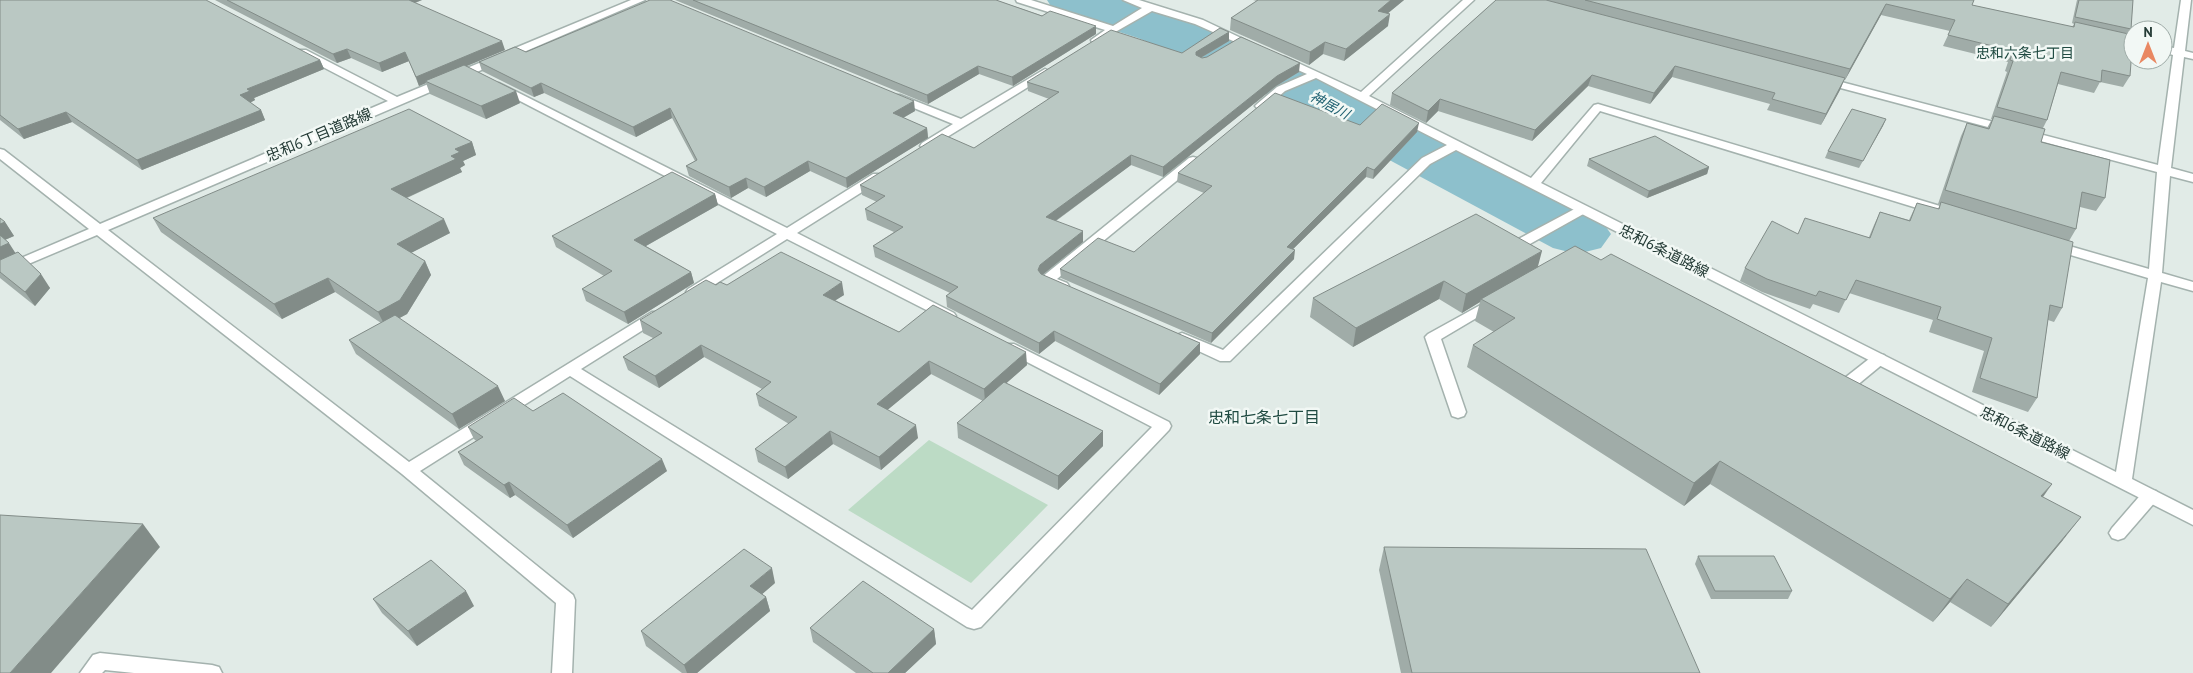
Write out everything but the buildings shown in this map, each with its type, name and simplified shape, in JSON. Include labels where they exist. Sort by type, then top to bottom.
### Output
[{"type":"street","points":[[612,0],[626,6]]},
{"type":"street","name":"忠和6丁目道路線","points":[[0,272],[397,101],[640,0]]},
{"type":"street","points":[[1021,0],[1117,27]]},
{"type":"street","name":"忠和6条道路線","points":[[1128,0],[1199,22],[1234,43],[1361,98],[1450,149],[1532,184],[2123,482],[2144,502],[2193,518]]},
{"type":"street","points":[[1361,98],[1469,0]]},
{"type":"street","points":[[2123,482],[2155,276],[2164,170],[2186,0]]},
{"type":"street","points":[[1088,45],[1151,7]]},
{"type":"street","points":[[291,46],[397,101]]},
{"type":"street","points":[[2173,52],[2193,56]]},
{"type":"street","points":[[912,155],[1054,66]]},
{"type":"street","points":[[469,71],[962,322]]},
{"type":"street","points":[[1251,114],[1281,90],[1310,76]]},
{"type":"street","points":[[1810,76],[2193,178]]},
{"type":"street","points":[[889,94],[962,124]]},
{"type":"street","points":[[1532,184],[1598,107],[1948,213]]},
{"type":"street","points":[[1172,334],[1225,357],[1426,161],[1450,149]]},
{"type":"street","points":[[1074,291],[1047,280],[1206,151]]},
{"type":"street","points":[[0,153],[408,470],[566,600],[562,673]]},
{"type":"street","points":[[408,470],[888,170]]},
{"type":"street","points":[[1514,247],[1582,209]]},
{"type":"street","points":[[2042,242],[2193,287]]},
{"type":"street","points":[[1458,412],[1433,337],[1509,293]]},
{"type":"street","points":[[570,369],[974,621],[1163,426],[997,340]]},
{"type":"street","points":[[1821,383],[1839,393],[1879,359]]},
{"type":"street","points":[[2118,533],[2144,502]]},
{"type":"street","points":[[90,673],[100,661],[212,673]]},
{"type":"green space","points":[[929,440],[1048,505],[971,583],[848,510]]},
{"type":"waterway","name":"神居川","points":[[1072,0],[1157,27],[1270,73],[1577,234]]},
{"type":"district","name":"忠和六条七丁目","points":[[2025,53]]},
{"type":"district","name":"忠和七条七丁目","points":[[1264,417]]}]
